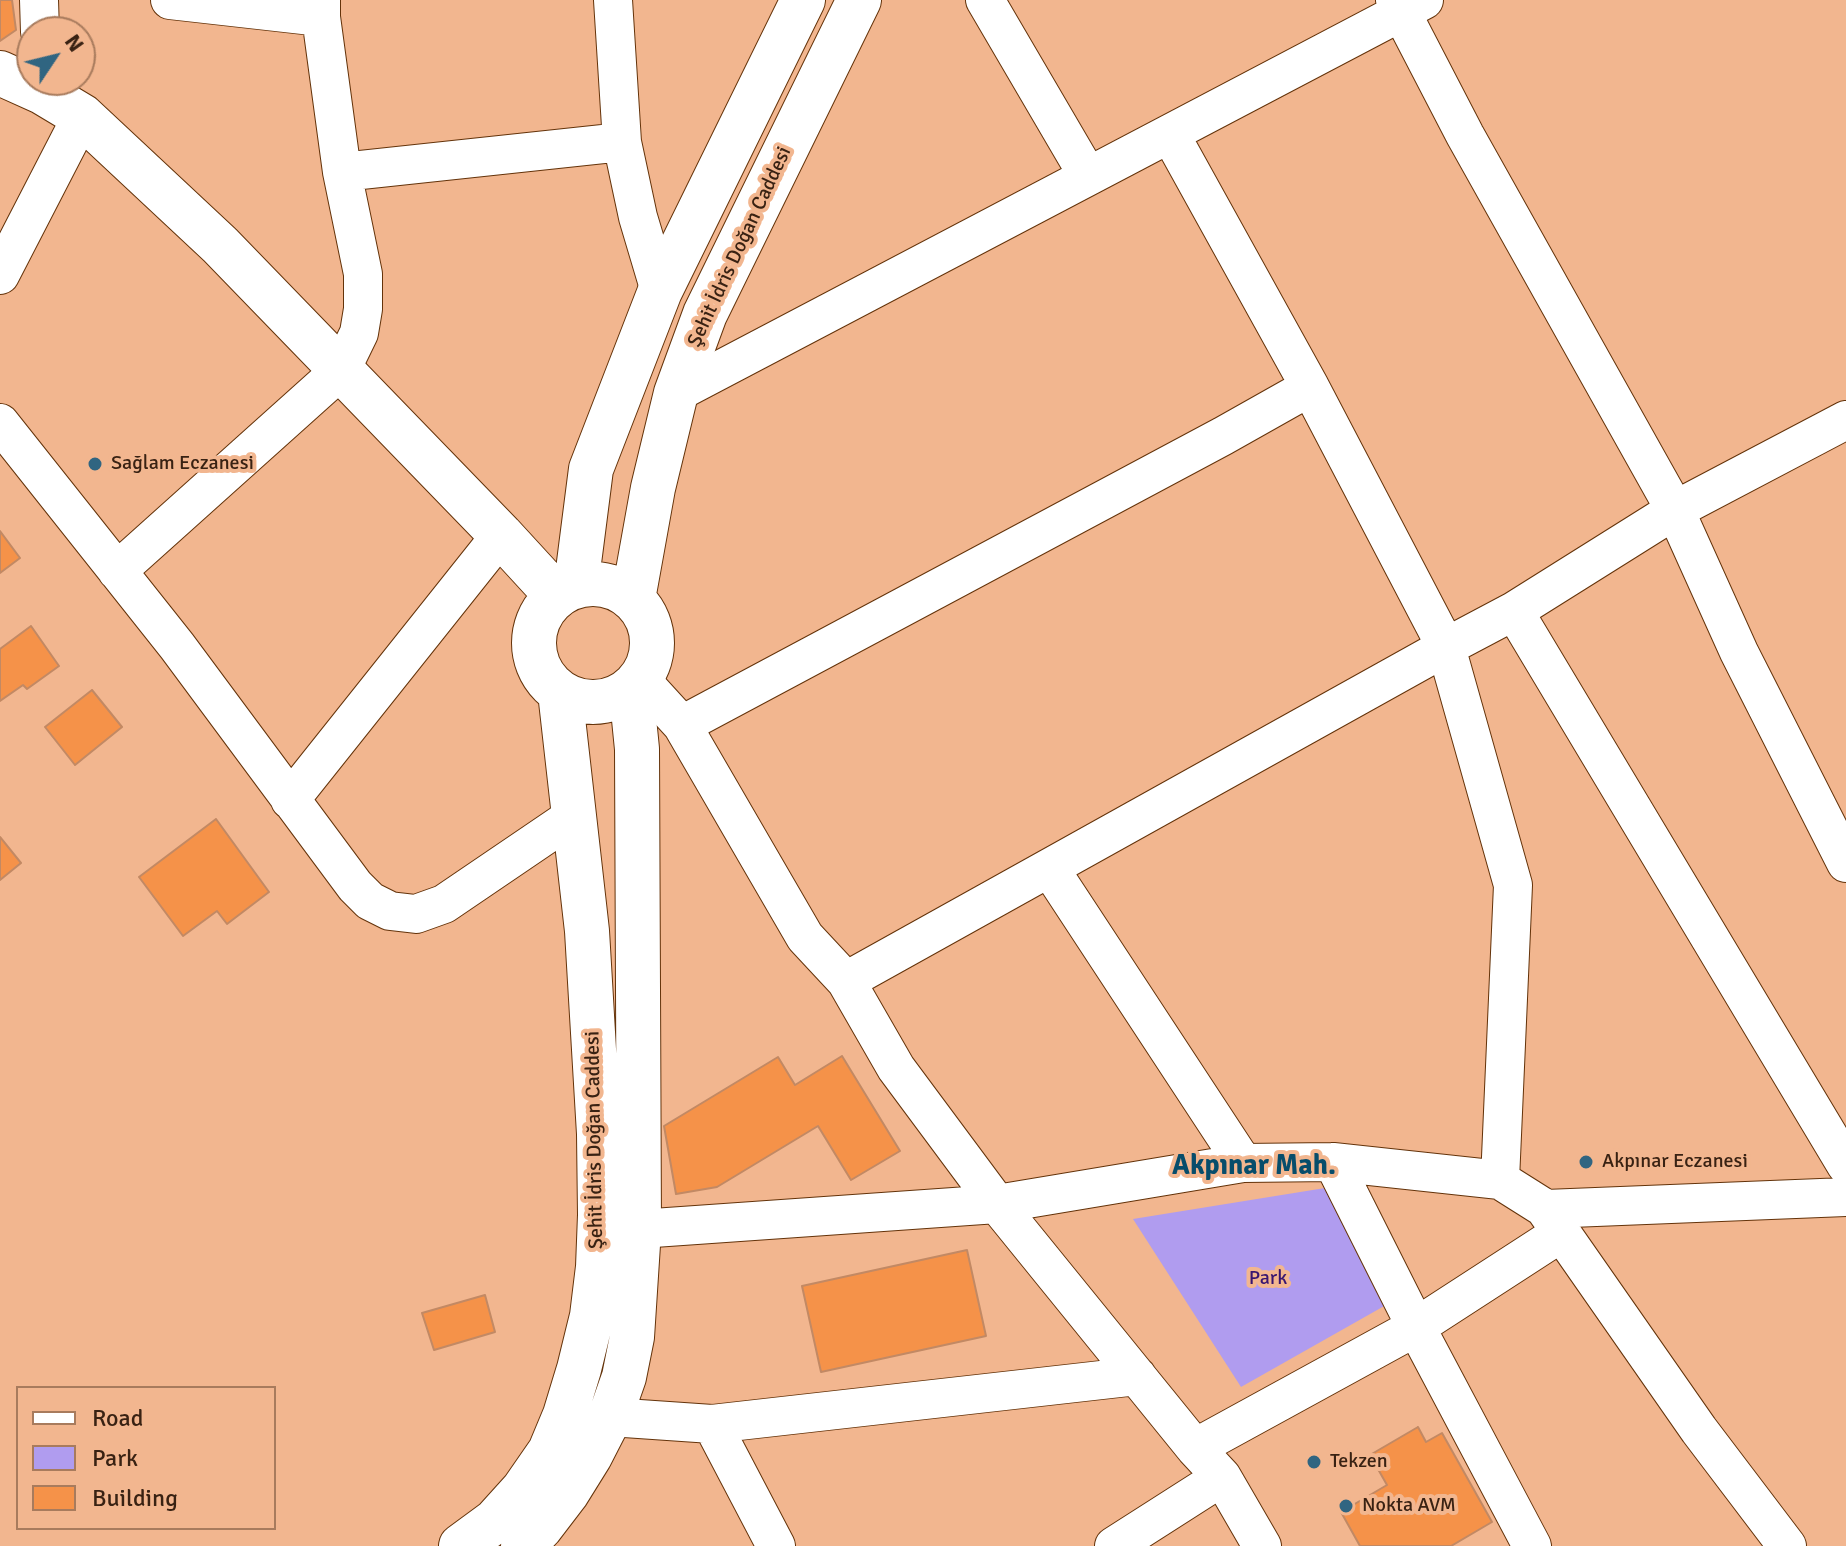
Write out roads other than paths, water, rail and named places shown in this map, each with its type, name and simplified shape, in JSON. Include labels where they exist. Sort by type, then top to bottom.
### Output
[{"type":"main road","points":[[566,591],[591,469],[660,291],[803,0]]},
{"type":"main road","name":"Şehit İdris Doğan Caddesi","points":[[633,599],[653,488],[676,393],[705,314],[859,0]]},
{"type":"main road","points":[[55,96],[82,116],[220,245],[501,535],[566,591]]},
{"type":"main road","points":[[596,584],[616,588],[633,599],[645,615],[652,650],[648,666],[635,684],[614,698],[596,702],[577,700],[560,692],[546,678],[534,644],[536,626],[544,610],[566,591],[596,584]]},
{"type":"main road","points":[[523,1546],[567,1493],[590,1456],[610,1417],[624,1377],[632,1337],[639,1229],[635,684]]},
{"type":"main road","name":"Şehit İdris Doğan Caddesi","points":[[461,1546],[495,1521],[523,1490],[550,1451],[565,1415],[592,1316],[598,1267],[599,1134],[587,931],[560,692]]},
{"type":"street","points":[[117,571],[341,370],[359,333],[363,297],[363,274],[342,172],[321,9],[170,0]]},
{"type":"street","points":[[613,0],[622,142],[638,217],[660,291]]},
{"type":"street","points":[[985,0],[1088,176]]},
{"type":"street","points":[[676,393],[1170,134],[1407,4],[1465,135],[1675,510],[1739,652],[1846,863]]},
{"type":"street","points":[[0,275],[82,116]]},
{"type":"street","points":[[1170,134],[1310,387],[1446,647],[1513,885],[1500,1180]]},
{"type":"street","points":[[342,172],[622,142]]},
{"type":"street","points":[[682,725],[1310,387]]},
{"type":"street","points":[[846,981],[1514,611],[1675,510],[1846,420]]},
{"type":"street","points":[[0,423],[177,646],[355,886],[370,901],[390,911],[416,914],[444,904],[575,815]]},
{"type":"street","points":[[290,800],[501,535]]},
{"type":"street","points":[[1514,611],[1846,1165]]},
{"type":"street","points":[[635,684],[682,725],[805,937],[846,981],[896,1068],[997,1204],[1222,1477],[1262,1546]]},
{"type":"street","points":[[1050,869],[1243,1163]]},
{"type":"street","points":[[1333,1162],[1532,1546]]},
{"type":"street","points":[[639,1229],[997,1204],[1243,1163],[1333,1162],[1500,1180],[1554,1221],[1699,1430],[1787,1546]]},
{"type":"street","points":[[1195,1448],[1416,1327],[1554,1221],[1846,1197]]},
{"type":"street","points":[[610,1417],[712,1424],[1137,1376]]},
{"type":"street","points":[[712,1424],[776,1546]]},
{"type":"street","points":[[1114,1546],[1222,1477]]},
{"type":"place","name":"Sağlam Eczanesi","points":[[95,464]]},
{"type":"place","name":"Akpınar Eczanesi","points":[[1586,1162]]},
{"type":"place","name":"Tekzen","points":[[1314,1462]]},
{"type":"place","name":"Nokta AVM","points":[[1346,1506]]},
{"type":"district","name":"Akpınar Mah.","points":[[1254,1167]]},
{"type":"park label","name":"Park","points":[[1268,1279]]}]
